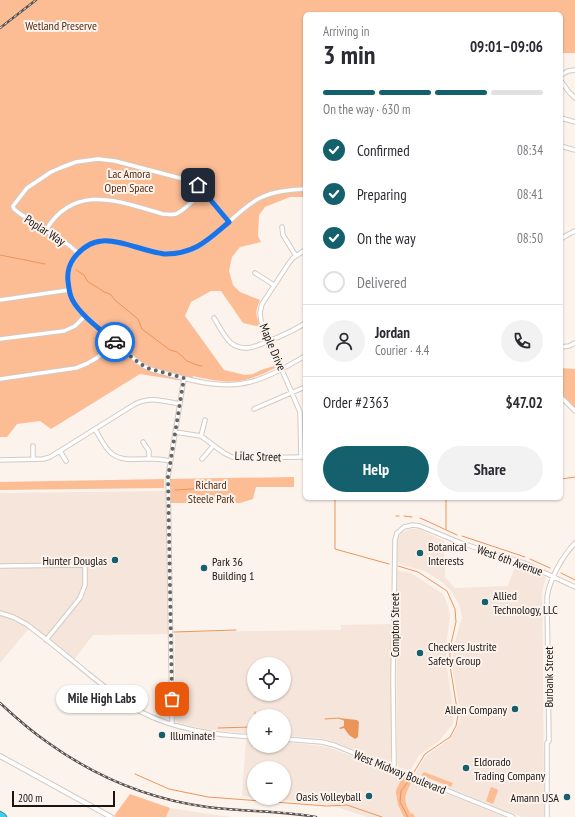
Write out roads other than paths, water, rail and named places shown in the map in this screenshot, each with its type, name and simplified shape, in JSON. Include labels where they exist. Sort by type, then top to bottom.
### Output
[{"type":"street","points":[[563,74],[575,70]]},
{"type":"street","points":[[563,84],[568,92],[575,98]]},
{"type":"street","points":[[563,119],[575,122]]},
{"type":"street","points":[[563,147],[575,150]]},
{"type":"street","name":"Poplar Way","points":[[78,253],[70,246],[19,213],[13,206],[27,188],[46,175],[60,168],[89,160],[120,162],[186,179],[195,183],[203,192]]},
{"type":"street","points":[[303,189],[278,192],[253,202],[201,245],[192,250],[172,254],[160,253],[113,241],[100,241],[92,243],[78,253],[70,264],[68,271],[69,290],[76,307],[135,360],[150,369],[184,378],[218,384],[238,384],[251,382],[282,369],[303,357]]},
{"type":"street","points":[[46,230],[61,212],[83,201],[96,199],[110,200],[171,215],[182,210],[203,192],[229,222]]},
{"type":"street","points":[[282,227],[284,238],[296,256]]},
{"type":"street","points":[[563,238],[575,231]]},
{"type":"street","name":"Maple Drive","points":[[303,251],[288,263],[262,304],[260,313],[261,321],[300,412],[303,457]]},
{"type":"street","points":[[255,272],[274,285]]},
{"type":"street","points":[[0,300],[69,290]]},
{"type":"street","points":[[0,340],[64,331],[75,326],[86,316]]},
{"type":"street","points":[[214,318],[232,344],[245,348],[252,347],[303,324]]},
{"type":"street","points":[[0,379],[76,368],[96,360],[115,342]]},
{"type":"street","points":[[563,347],[575,343]]},
{"type":"street","points":[[172,724],[168,477],[184,378]]},
{"type":"street","points":[[254,409],[303,388]]},
{"type":"street","points":[[563,398],[575,411]]},
{"type":"street","points":[[0,460],[44,459],[50,457],[135,404],[145,400],[180,404]]},
{"type":"street","points":[[201,436],[205,420]]},
{"type":"street","points":[[95,429],[108,450],[118,457],[124,459],[157,459],[170,461]]},
{"type":"street","name":"Lilac Street","points":[[175,432],[201,436],[232,457],[303,457]]},
{"type":"street","points":[[143,442],[149,451],[149,459]]},
{"type":"street","points":[[33,446],[33,459]]},
{"type":"street","points":[[202,459],[214,446]]},
{"type":"street","points":[[60,451],[66,461]]},
{"type":"street","name":"Compton Street","points":[[393,768],[395,540],[397,533],[402,528],[416,525],[444,536]]},
{"type":"street","name":"West 6th Avenue","points":[[444,536],[524,563],[575,587]]},
{"type":"street","name":"Burbank Street","points":[[547,817],[547,597],[549,587],[554,576],[566,554],[575,544]]},
{"type":"street","points":[[0,566],[85,565],[85,585],[80,598],[46,640]]},
{"type":"street","points":[[0,613],[26,624],[121,699],[147,714],[187,729],[205,733],[247,736]]},
{"type":"street","name":"West Midway Boulevard","points":[[291,740],[330,744],[514,817]]},
{"type":"street","points":[[0,756],[111,817]]},
{"type":"waterway","points":[[0,255],[45,264]]},
{"type":"waterway","points":[[76,270],[84,275],[88,282],[110,294],[116,301],[138,319],[142,329],[170,350],[177,352],[187,361],[202,366]]},
{"type":"waterway","points":[[563,479],[575,477]]},
{"type":"waterway","points":[[175,490],[225,487]]},
{"type":"waterway","points":[[335,500],[335,549],[389,564]]},
{"type":"waterway","points":[[446,500],[446,529]]},
{"type":"waterway","points":[[404,516],[412,517]]},
{"type":"waterway","points":[[420,518],[457,535]]},
{"type":"waterway","points":[[462,536],[525,557]]},
{"type":"waterway","points":[[530,559],[550,568]]},
{"type":"waterway","points":[[398,566],[418,572],[447,591],[455,609],[456,622],[450,648],[450,666],[458,715],[456,726],[450,737],[425,754],[414,772]]},
{"type":"waterway","points":[[561,573],[575,580]]},
{"type":"waterway","points":[[174,632],[236,630]]},
{"type":"waterway","points":[[325,719],[339,718]]},
{"type":"waterway","points":[[218,728],[247,727]]},
{"type":"waterway","points":[[135,774],[169,789],[208,797],[327,806],[347,805],[382,817]]},
{"type":"waterway","points":[[408,817],[400,802],[401,791],[409,780]]},
{"type":"railway","points":[[0,28],[36,0]]},
{"type":"railway","points":[[0,703],[17,719],[65,754],[103,775],[143,792],[207,807],[289,813],[316,817]]},
{"type":"place","name":"Botanical Interests","points":[[420,553]]},
{"type":"place","name":"Hunter Douglas","points":[[115,560]]},
{"type":"place","name":"Park 36 Building 1","points":[[204,568]]},
{"type":"place","name":"Allied Technology, LLC","points":[[485,602]]},
{"type":"place","name":"Checkers Justrite Safety Group","points":[[420,653]]},
{"type":"place","name":"Mile High Labs","points":[[172,699]]},
{"type":"place","name":"Allen Company","points":[[515,709]]},
{"type":"place","name":"Illuminate!","points":[[162,735]]},
{"type":"place","name":"Eldorado Trading Company","points":[[466,768]]},
{"type":"place","name":"Oasis Volleyball","points":[[369,796]]},
{"type":"place","name":"Amann USA","points":[[567,797]]},
{"type":"park label","name":"Wetland Preserve","points":[[61,25]]},
{"type":"park label","name":"Lac Amora Open Space","points":[[129,180]]},
{"type":"park label","name":"Richard Steele Park","points":[[211,491]]}]
